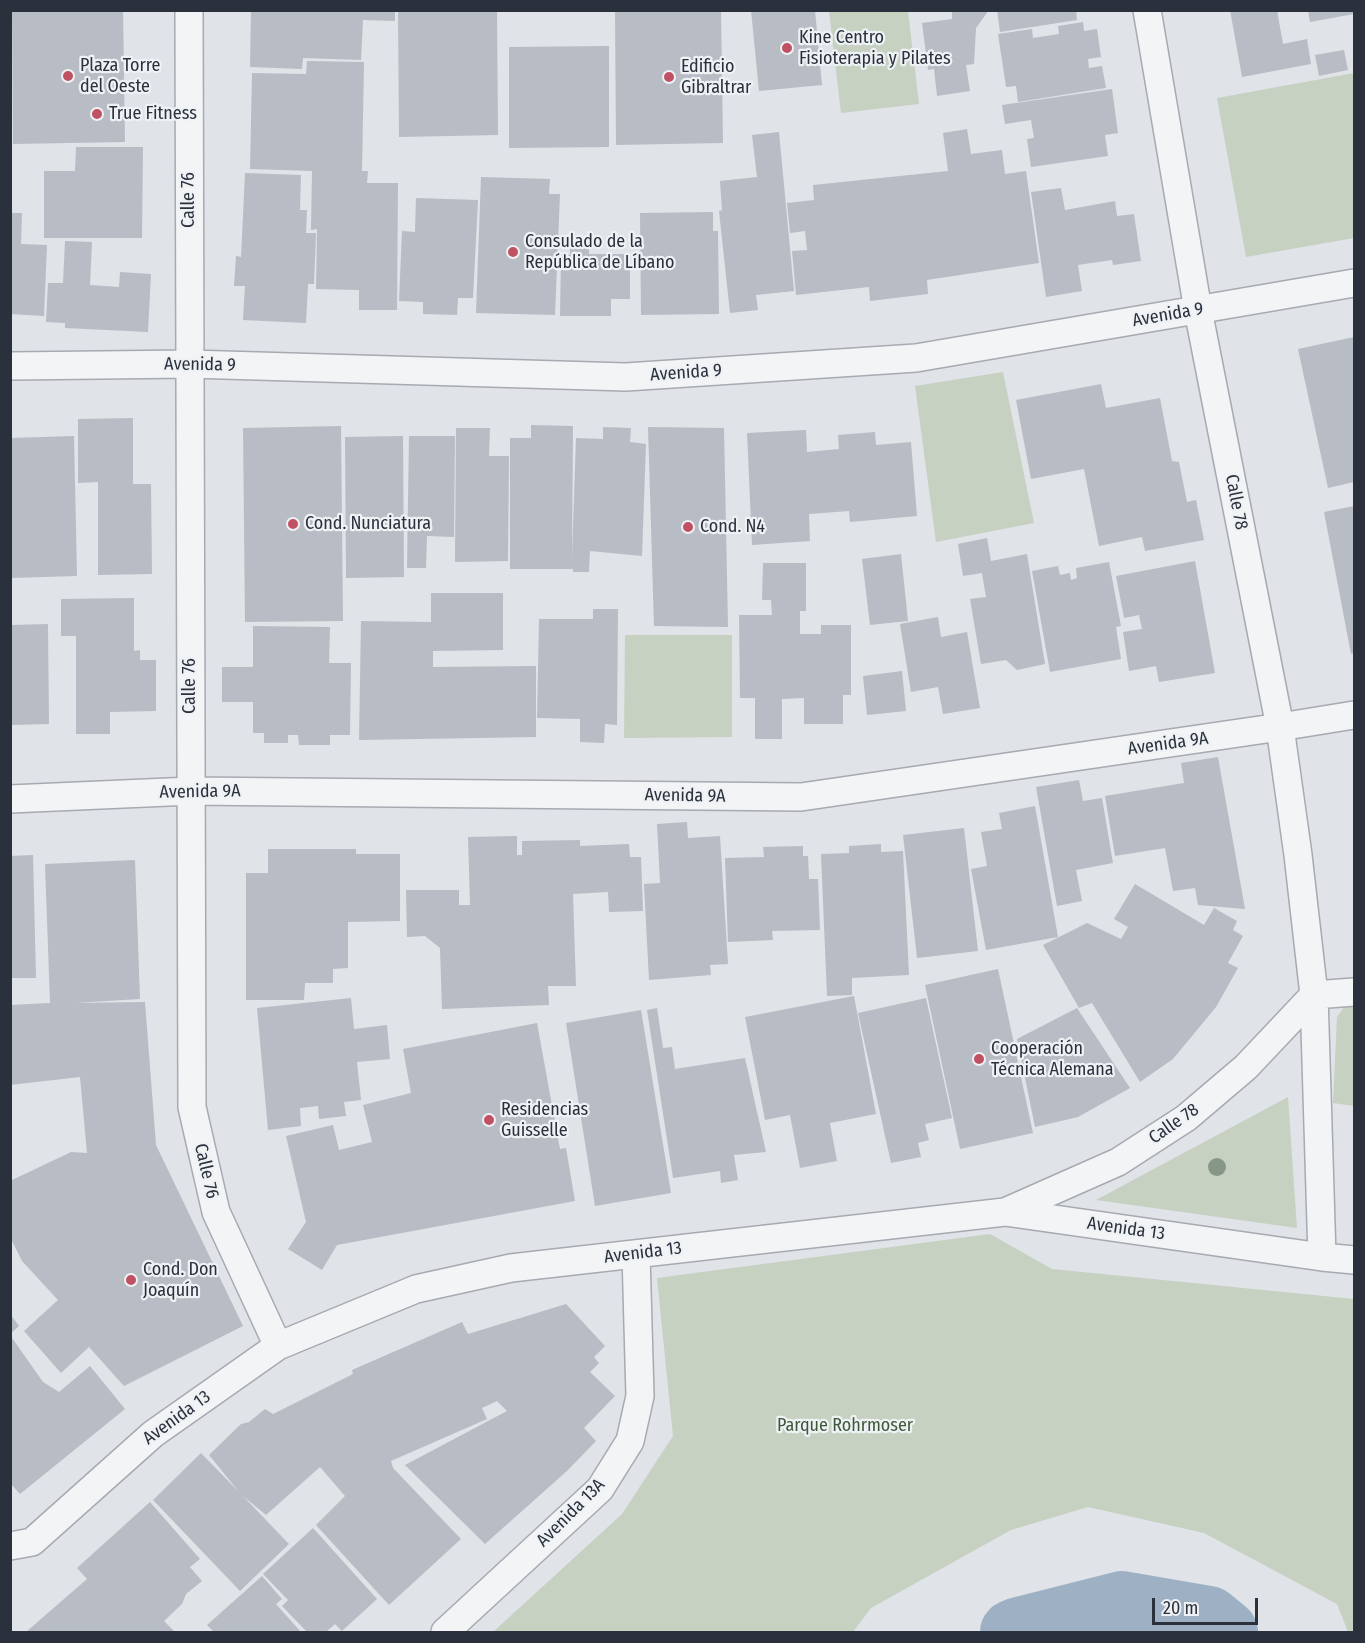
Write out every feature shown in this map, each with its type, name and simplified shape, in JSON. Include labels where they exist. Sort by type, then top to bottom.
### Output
[{"type":"street","name":"Calle 76","points":[[189,10],[192,1107],[216,1212],[278,1346]]},
{"type":"street","name":"Calle 78","points":[[1147,10],[1198,310],[1280,728],[1298,855],[1314,995],[1322,1257]]},
{"type":"street","name":"Avenida 9","points":[[10,366],[190,364],[626,377],[916,358],[1354,283]]},
{"type":"street","name":"Avenida 9A","points":[[10,799],[191,791],[801,797],[1280,728],[1354,715]]},
{"type":"street","points":[[1314,995],[1354,992]]},
{"type":"street","name":"Calle 78","points":[[1005,1212],[1118,1162],[1186,1119],[1246,1067],[1314,995]]},
{"type":"street","name":"Avenida 13","points":[[10,1545],[32,1542],[153,1434],[278,1346],[416,1289],[512,1268],[1005,1212],[1354,1260]]},
{"type":"street","name":"Avenida 13A","points":[[445,1632],[600,1489],[630,1441],[640,1396],[636,1254]]},
{"type":"green space","points":[[829,11],[908,11],[919,104],[841,113]]},
{"type":"green space","points":[[1354,73],[1354,238],[1246,257],[1217,98]]},
{"type":"green space","points":[[1003,372],[1034,523],[936,542],[915,386]]},
{"type":"green space","points":[[625,635],[732,635],[732,737],[624,738]]},
{"type":"green space","points":[[1354,1006],[1354,1106],[1333,1103],[1337,1017],[1344,1007]]},
{"type":"green space","points":[[1288,1097],[1297,1228],[1096,1200]]},
{"type":"green space","name":"Parque Rohrmoser","points":[[990,1234],[1052,1269],[1354,1299],[1354,1632],[1348,1632],[1337,1604],[1204,1533],[1088,1507],[1011,1530],[871,1608],[853,1632],[493,1632],[622,1514],[673,1436],[657,1278]]},
{"type":"building","name":"Plaza Torre del Oeste","points":[[12,10],[123,10],[125,142],[13,144]]},
{"type":"building","points":[[251,10],[395,10],[395,21],[363,20],[361,60],[303,58],[302,69],[250,67]]},
{"type":"building","points":[[398,10],[497,10],[498,135],[399,137]]},
{"type":"building","name":"Edificio Gibraltrar","points":[[615,10],[721,10],[723,143],[616,145]]},
{"type":"building","name":"Kine Centro Fisioterapia y Pilates","points":[[751,10],[815,10],[822,85],[759,91]]},
{"type":"building","points":[[952,10],[989,10],[976,28],[974,64],[966,65],[970,91],[937,96],[934,69],[928,70],[922,23],[952,19]]},
{"type":"building","points":[[997,10],[1076,10],[1077,20],[1000,32]]},
{"type":"building","points":[[1230,10],[1277,10],[1283,44],[1307,39],[1311,64],[1242,77]]},
{"type":"building","points":[[1308,10],[1354,10],[1354,14],[1310,22]]},
{"type":"building","points":[[1083,22],[1084,31],[1097,29],[1101,57],[1088,59],[1089,68],[1102,66],[1106,88],[1018,102],[1016,86],[1006,87],[998,34],[1032,29],[1033,38],[1059,34],[1058,26]]},
{"type":"building","points":[[609,46],[609,147],[509,148],[509,47]]},
{"type":"building","points":[[1344,50],[1348,70],[1319,76],[1315,55]]},
{"type":"building","points":[[307,61],[364,62],[362,171],[368,171],[367,183],[398,183],[397,310],[359,310],[359,290],[316,289],[317,229],[311,230],[312,171],[250,169],[252,73],[306,74]]},
{"type":"building","points":[[1112,89],[1118,133],[1105,135],[1108,156],[1031,167],[1027,139],[1034,138],[1031,120],[1005,124],[1002,105]]},
{"type":"building","points":[[967,129],[971,154],[1002,150],[1005,174],[1026,171],[1039,263],[927,280],[928,294],[870,301],[869,287],[796,295],[792,251],[807,250],[805,231],[790,233],[787,203],[814,200],[813,185],[948,171],[943,133]]},
{"type":"building","points":[[779,132],[794,291],[756,295],[758,310],[730,313],[719,211],[722,210],[720,181],[757,177],[752,135]]},
{"type":"building","points":[[76,147],[143,147],[142,238],[44,238],[44,171],[75,171]]},
{"type":"building","points":[[245,173],[301,175],[300,210],[307,210],[306,233],[316,233],[314,284],[308,284],[306,323],[243,320],[245,286],[234,286],[236,256],[241,257]]},
{"type":"building","points":[[481,177],[550,179],[549,194],[560,194],[555,315],[476,313]]},
{"type":"building","points":[[1061,188],[1065,210],[1115,201],[1117,216],[1134,214],[1141,261],[1113,265],[1112,260],[1078,265],[1082,291],[1046,297],[1031,192]]},
{"type":"building","points":[[416,198],[478,200],[473,298],[458,298],[457,315],[423,314],[423,302],[399,301],[402,231],[415,232]]},
{"type":"building","points":[[713,212],[713,231],[718,231],[719,314],[641,315],[640,213]]},
{"type":"building","points":[[10,213],[22,213],[21,244],[47,245],[44,316],[10,314]]},
{"type":"building","points":[[65,241],[92,242],[90,285],[119,287],[120,272],[151,274],[148,332],[65,328],[65,323],[46,322],[48,283],[63,283]]},
{"type":"building","points":[[570,248],[589,248],[589,254],[630,254],[630,299],[611,299],[611,316],[560,316],[561,255],[570,255]]},
{"type":"building","points":[[1354,337],[1354,482],[1328,488],[1298,349]]},
{"type":"building","points":[[1101,384],[1106,408],[1160,398],[1172,461],[1179,462],[1187,502],[1196,500],[1204,540],[1145,551],[1142,537],[1099,546],[1084,469],[1031,479],[1016,400]]},
{"type":"building","points":[[133,418],[133,484],[151,484],[152,574],[98,575],[98,482],[78,483],[78,419]]},
{"type":"building","points":[[531,425],[573,426],[572,558],[576,438],[603,439],[603,427],[631,428],[630,442],[646,444],[642,556],[590,551],[589,572],[573,572],[573,569],[510,569],[510,438],[531,438]]},
{"type":"building","name":"Cond. Nunciatura","points":[[341,426],[343,621],[245,622],[243,428]]},
{"type":"building","name":"Cond. N4","points":[[648,427],[724,428],[728,627],[654,626]]},
{"type":"building","points":[[456,428],[490,428],[489,456],[509,456],[508,561],[455,562]]},
{"type":"building","points":[[806,430],[807,452],[839,449],[838,435],[875,432],[876,445],[911,442],[917,516],[850,522],[849,511],[809,514],[810,541],[752,545],[747,433]]},
{"type":"building","points":[[74,436],[77,576],[10,578],[10,438]]},
{"type":"building","points":[[403,436],[404,577],[346,578],[345,437]]},
{"type":"building","points":[[409,436],[455,436],[454,537],[427,536],[426,568],[407,568]]},
{"type":"building","points":[[1354,506],[1354,653],[1351,654],[1324,512]]},
{"type":"building","points":[[987,538],[991,561],[1027,554],[1045,664],[1017,670],[1006,660],[981,664],[970,599],[986,597],[982,573],[963,576],[958,544]]},
{"type":"building","points":[[901,554],[908,621],[870,625],[862,559]]},
{"type":"building","points":[[1195,561],[1215,673],[1159,682],[1156,666],[1129,671],[1123,632],[1142,629],[1139,615],[1124,618],[1116,576]]},
{"type":"building","points":[[1109,562],[1121,626],[1116,627],[1121,659],[1050,672],[1032,571],[1058,566],[1060,575],[1070,573],[1071,580],[1077,578],[1076,568]]},
{"type":"building","points":[[763,563],[806,563],[806,611],[800,611],[800,634],[821,634],[821,625],[851,625],[851,695],[843,695],[843,724],[804,724],[804,698],[782,699],[782,739],[755,739],[755,698],[740,698],[739,615],[772,615],[771,600],[762,600]]},
{"type":"building","points":[[431,593],[503,593],[503,650],[433,651],[433,667],[536,666],[536,737],[359,740],[361,621],[431,622]]},
{"type":"building","points":[[134,598],[134,651],[140,650],[140,660],[156,660],[156,711],[110,712],[110,734],[76,734],[76,636],[61,636],[61,599]]},
{"type":"building","points":[[593,609],[618,609],[617,725],[605,724],[604,743],[580,742],[580,719],[537,718],[539,619],[593,619]]},
{"type":"building","points":[[938,617],[941,637],[967,632],[980,708],[943,714],[938,687],[911,692],[900,624]]},
{"type":"building","points":[[48,624],[49,724],[10,725],[10,625]]},
{"type":"building","points":[[253,626],[330,627],[329,663],[351,663],[350,735],[330,735],[330,745],[299,745],[298,735],[288,735],[288,743],[264,743],[264,733],[253,733],[253,702],[222,702],[222,667],[253,667]]},
{"type":"building","points":[[902,671],[906,711],[867,715],[863,676]]},
{"type":"building","points":[[1218,757],[1245,909],[1198,905],[1195,888],[1173,891],[1165,848],[1115,856],[1105,796],[1184,783],[1181,763]]},
{"type":"building","points":[[1079,780],[1083,801],[1102,798],[1113,863],[1076,870],[1082,901],[1057,906],[1036,787]]},
{"type":"building","points":[[1035,806],[1058,937],[986,950],[971,869],[987,866],[981,832],[1002,829],[999,813]]},
{"type":"building","points":[[687,822],[688,838],[720,836],[728,964],[710,965],[711,975],[649,980],[644,884],[660,883],[657,824]]},
{"type":"building","points":[[964,828],[978,951],[917,958],[903,835]]},
{"type":"building","points":[[517,836],[517,855],[522,855],[522,841],[580,840],[580,846],[629,844],[630,857],[641,857],[643,911],[609,912],[608,892],[573,894],[576,986],[548,986],[549,1005],[442,1009],[440,948],[425,936],[407,937],[406,890],[459,890],[459,905],[470,905],[468,837]]},
{"type":"building","points":[[881,844],[881,852],[903,851],[909,975],[852,978],[852,995],[827,996],[821,854],[849,853],[849,846]]},
{"type":"building","points":[[803,846],[803,856],[808,856],[809,879],[818,879],[820,930],[772,931],[773,940],[728,942],[725,858],[764,857],[763,847]]},
{"type":"building","points":[[268,849],[356,849],[356,854],[400,854],[400,921],[348,922],[348,968],[333,969],[333,983],[305,983],[304,1000],[246,1000],[246,873],[268,873]]},
{"type":"building","points":[[33,855],[36,978],[10,978],[10,856]]},
{"type":"building","points":[[135,860],[140,999],[75,1003],[145,1002],[156,1145],[243,1326],[124,1386],[89,1347],[61,1373],[24,1331],[58,1300],[22,1261],[10,1237],[10,1181],[71,1152],[87,1153],[80,1077],[10,1085],[10,1005],[50,1003],[45,864]]},
{"type":"building","points":[[1135,884],[1204,925],[1214,908],[1237,921],[1233,930],[1243,936],[1228,963],[1238,968],[1216,1007],[1173,1059],[1140,1082],[1092,1003],[1079,1008],[1043,945],[1087,923],[1121,939],[1128,927],[1114,919]]},
{"type":"building","name":"Cooperación Técnica Alemana","points":[[998,969],[1033,1133],[960,1149],[925,985]]},
{"type":"building","points":[[854,996],[876,1114],[830,1123],[837,1161],[800,1168],[790,1115],[765,1120],[745,1017]]},
{"type":"building","points":[[351,998],[354,1029],[387,1025],[390,1059],[357,1062],[361,1100],[344,1102],[346,1116],[319,1119],[318,1106],[300,1108],[301,1126],[268,1130],[257,1008]]},
{"type":"building","points":[[926,998],[952,1118],[925,1124],[929,1140],[918,1143],[921,1157],[891,1163],[858,1013]]},
{"type":"building","points":[[657,1008],[663,1048],[672,1047],[675,1069],[745,1058],[766,1152],[734,1155],[738,1180],[721,1183],[720,1171],[673,1178],[647,1010]]},
{"type":"building","points":[[1077,1008],[1130,1088],[1078,1117],[1035,1127],[1017,1039]]},
{"type":"building","points":[[641,1010],[671,1193],[595,1206],[566,1023]]},
{"type":"building","points":[[537,1023],[560,1149],[566,1148],[575,1201],[337,1245],[322,1270],[288,1249],[306,1222],[286,1136],[333,1125],[339,1150],[372,1142],[363,1105],[411,1093],[403,1049]]},
{"type":"building","points":[[566,1304],[605,1346],[594,1357],[599,1363],[590,1372],[615,1396],[584,1428],[596,1441],[567,1471],[485,1544],[405,1465],[507,1411],[497,1401],[482,1408],[487,1419],[391,1461],[393,1468],[461,1539],[389,1605],[316,1525],[345,1496],[320,1467],[266,1515],[243,1496],[289,1544],[240,1591],[153,1500],[201,1453],[239,1492],[209,1455],[241,1424],[249,1422],[265,1409],[273,1414],[353,1374],[352,1370],[462,1322],[468,1334]]},
{"type":"building","points":[[10,1314],[19,1326],[10,1334]]},
{"type":"building","points":[[10,1335],[43,1382],[59,1392],[90,1366],[125,1409],[20,1494],[10,1483]]},
{"type":"building","points":[[150,1502],[200,1559],[190,1567],[202,1581],[186,1594],[182,1604],[164,1621],[175,1632],[26,1632],[87,1579],[77,1568]]},
{"type":"building","points":[[313,1528],[377,1599],[342,1631],[335,1624],[326,1632],[307,1632],[282,1606],[288,1600],[263,1574]]},
{"type":"building","points":[[262,1576],[282,1599],[276,1604],[301,1632],[214,1632],[207,1625]]},
{"type":"waterway","points":[[1012,1632],[1122,1603],[1209,1618],[1226,1632]]},
{"type":"place","name":"Kine Centro Fisioterapia y Pilates","points":[[787,48]]},
{"type":"place","name":"Plaza Torre del Oeste","points":[[68,76]]},
{"type":"place","name":"Edificio Gibraltrar","points":[[669,77]]},
{"type":"place","name":"True Fitness","points":[[97,114]]},
{"type":"place","name":"Consulado de la República de Líbano","points":[[513,252]]},
{"type":"place","name":"Cond. Nunciatura","points":[[293,524]]},
{"type":"place","name":"Cond. N4","points":[[688,527]]},
{"type":"place","name":"Cooperación Técnica Alemana","points":[[979,1059]]},
{"type":"place","name":"Residencias Guisselle","points":[[489,1120]]},
{"type":"place","name":"Cond. Don Joaquín","points":[[131,1280]]}]
